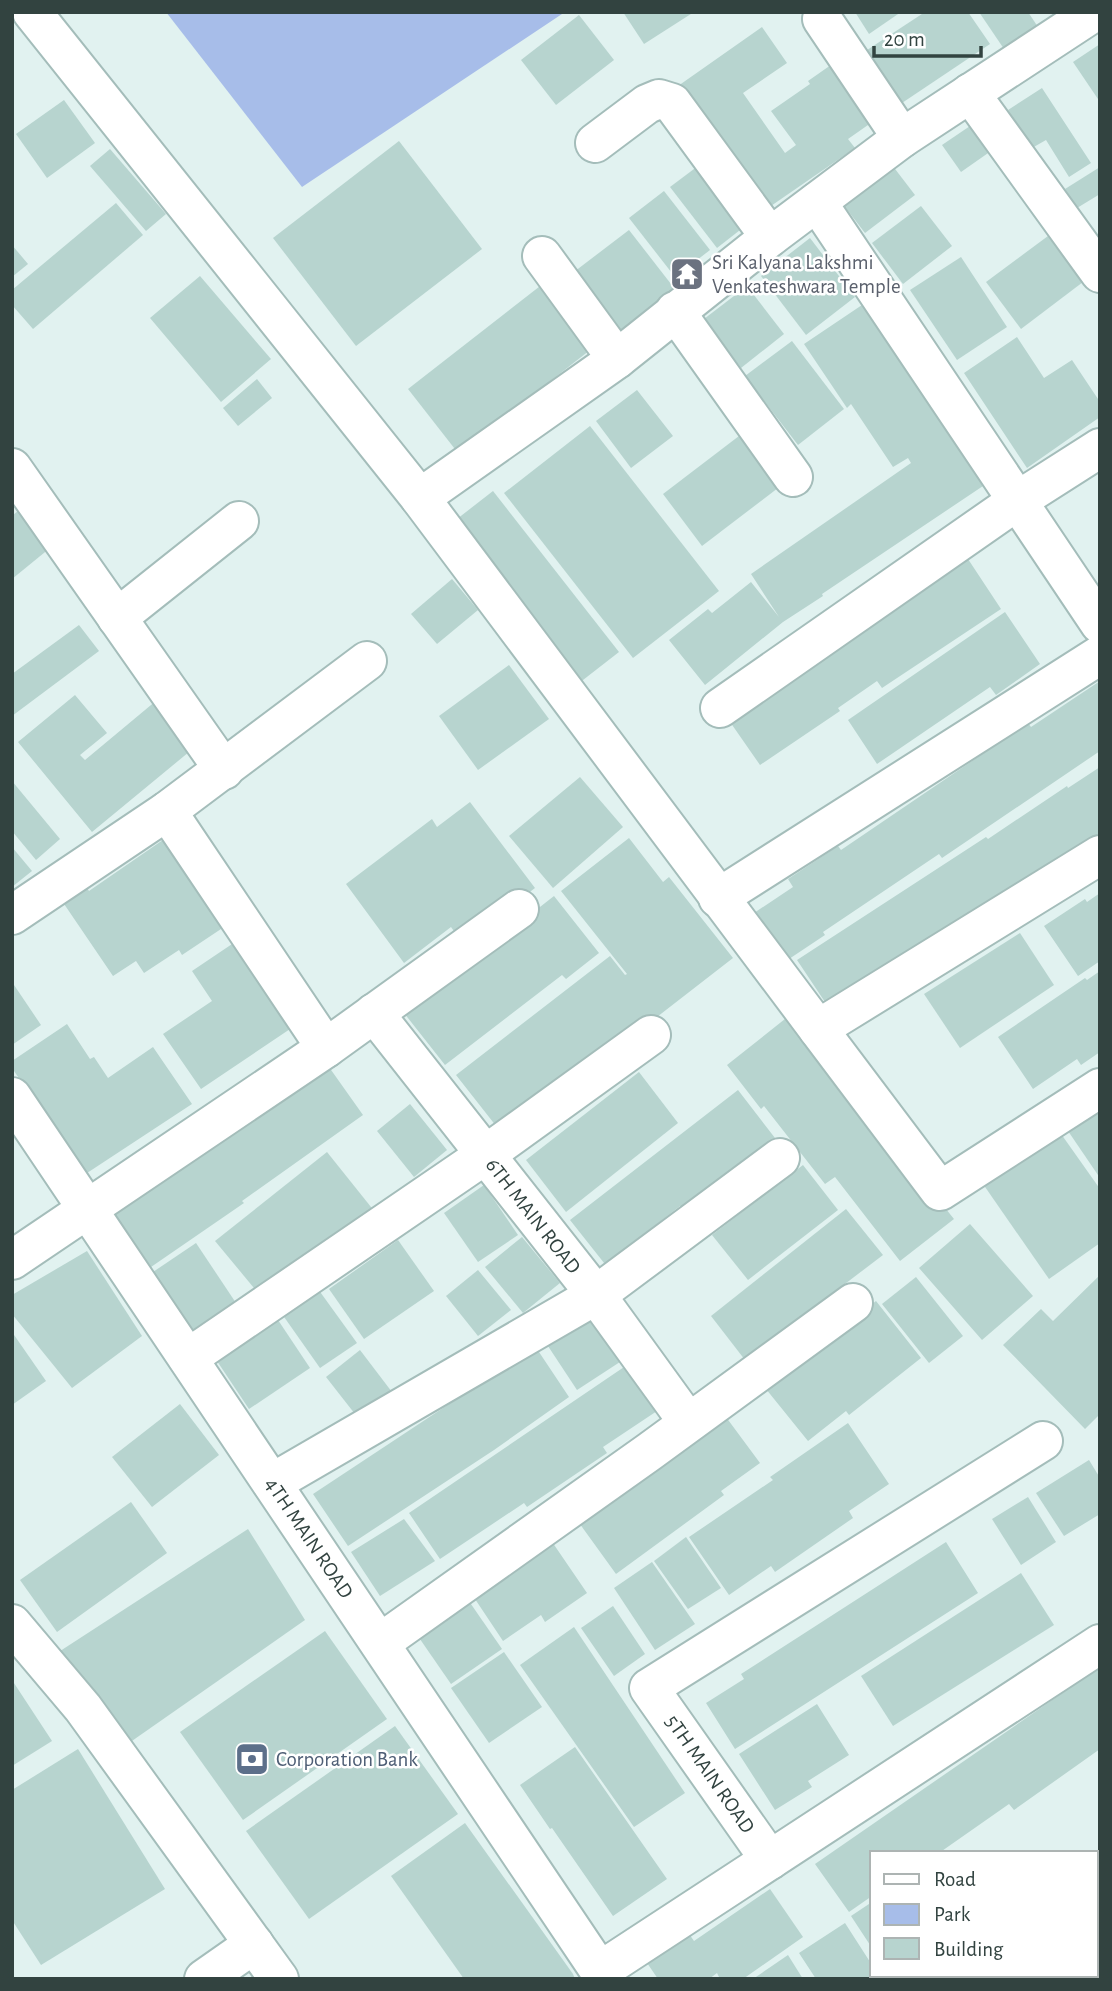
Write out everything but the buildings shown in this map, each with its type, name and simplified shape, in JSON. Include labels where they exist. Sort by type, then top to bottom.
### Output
[{"type":"street","points":[[419,498],[617,359],[817,201],[902,138],[970,93],[1055,22],[1094,12]]},
{"type":"street","points":[[33,16],[419,498],[940,1191],[1100,1088]]},
{"type":"street","points":[[822,19],[902,138]]},
{"type":"street","points":[[970,93],[1100,273]]},
{"type":"street","points":[[595,143],[648,104],[659,99],[672,103],[770,237]]},
{"type":"street","points":[[817,201],[1100,624]]},
{"type":"street","points":[[542,256],[617,359]]},
{"type":"street","points":[[675,311],[793,477]]},
{"type":"street","points":[[720,708],[1017,501],[1100,448]]},
{"type":"street","points":[[18,489],[117,618],[224,770]]},
{"type":"street","points":[[117,618],[239,522]]},
{"type":"street","points":[[718,898],[1100,655]]},
{"type":"street","points":[[12,915],[167,811],[366,661]]},
{"type":"street","points":[[167,811],[326,1048]]},
{"type":"street","points":[[818,1029],[1100,855]]},
{"type":"street","points":[[12,1260],[326,1048],[519,909]]},
{"type":"street","name":"6TH MAIN ROAD","points":[[374,1013],[596,1295],[688,1422]]},
{"type":"street","points":[[188,1358],[485,1155],[651,1035]]},
{"type":"street","name":"4TH MAIN ROAD","points":[[12,1097],[603,1975]]},
{"type":"street","points":[[272,1483],[596,1295],[780,1158]]},
{"type":"street","points":[[380,1643],[853,1303]]},
{"type":"street","name":"5TH MAIN ROAD","points":[[770,1860],[649,1688],[1043,1441]]},
{"type":"street","points":[[12,1624],[83,1708],[279,1979]]},
{"type":"street","points":[[603,1975],[770,1860],[1100,1644]]},
{"type":"street","points":[[204,1979],[254,1944]]},
{"type":"green space","points":[[166,12],[565,12],[302,187]]},
{"type":"place","name":"Sri Kalyana Lakshmi Venkateshwara Temple","points":[[687,274]]},
{"type":"place","name":"Corporation Bank","points":[[252,1759]]}]
